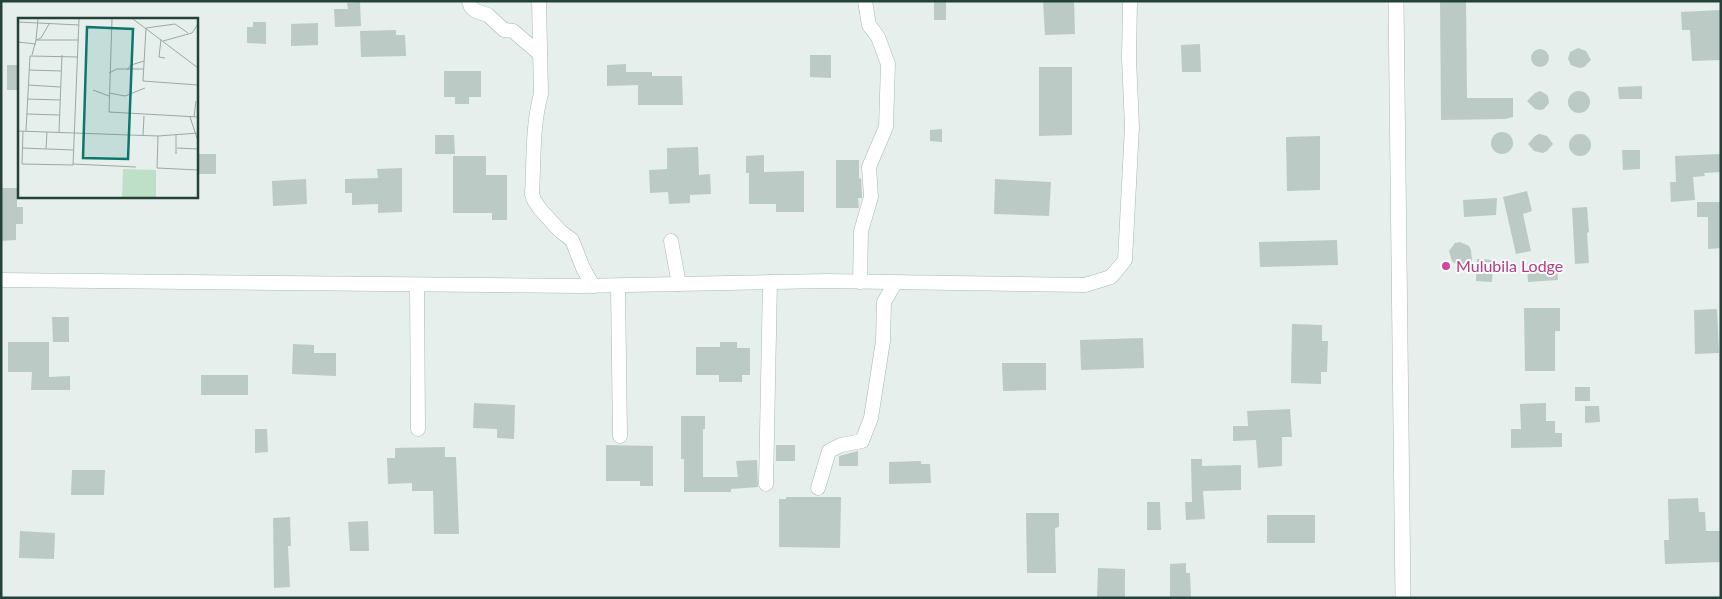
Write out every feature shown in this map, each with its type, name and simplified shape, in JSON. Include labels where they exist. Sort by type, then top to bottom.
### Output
[{"type":"street","points":[[469,1],[471,7],[476,11],[488,15],[504,30],[514,31],[540,54]]},
{"type":"street","points":[[538,1],[541,94],[534,142],[532,194],[534,200],[560,231],[572,240],[583,268],[593,286]]},
{"type":"street","points":[[860,282],[861,231],[870,197],[870,167],[886,126],[888,64],[878,37],[869,25],[865,1]]},
{"type":"street","points":[[1,280],[593,286],[770,282],[1084,285],[1110,277],[1125,260],[1132,128],[1129,58],[1130,1]]},
{"type":"street","points":[[1396,1],[1403,598]]},
{"type":"street","points":[[671,241],[679,284]]},
{"type":"street","points":[[766,484],[770,282]]},
{"type":"street","points":[[818,488],[830,451],[840,445],[862,441],[871,418],[883,341],[884,302],[895,283]]},
{"type":"street","points":[[417,285],[418,429]]},
{"type":"street","points":[[618,286],[620,436]]},
{"type":"building","points":[[934,1],[946,1],[946,20],[934,20]]},
{"type":"building","points":[[1043,1],[1074,1],[1075,34],[1045,35]]},
{"type":"building","points":[[1440,1],[1466,1],[1467,98],[1513,98],[1513,117],[1505,119],[1441,120]]},
{"type":"building","points":[[360,2],[361,26],[335,27],[334,9],[348,9],[347,3]]},
{"type":"building","points":[[1721,10],[1721,60],[1692,61],[1690,30],[1682,30],[1681,12]]},
{"type":"building","points":[[253,22],[266,22],[266,44],[247,43],[247,27],[253,27]]},
{"type":"building","points":[[318,23],[318,45],[291,46],[291,24]]},
{"type":"building","points":[[396,30],[396,35],[405,35],[406,56],[361,57],[360,31]]},
{"type":"building","points":[[1200,44],[1201,72],[1182,72],[1181,45]]},
{"type":"building","points":[[1578,48],[1586,51],[1591,60],[1584,67],[1579,68],[1571,65],[1568,59],[1570,52]]},
{"type":"building","points":[[1536,49],[1544,49],[1549,54],[1547,65],[1536,67],[1531,62],[1531,54]]},
{"type":"building","points":[[810,55],[831,55],[831,78],[810,77]]},
{"type":"building","points":[[626,64],[626,72],[652,72],[652,76],[682,76],[683,105],[638,105],[638,85],[607,86],[607,65]]},
{"type":"building","points":[[7,65],[18,65],[18,90],[7,90]]},
{"type":"building","points":[[1039,67],[1072,67],[1072,135],[1039,136]]},
{"type":"building","points":[[444,71],[481,71],[481,97],[469,97],[469,104],[455,104],[455,97],[444,97]]},
{"type":"building","points":[[1642,86],[1642,99],[1619,99],[1618,87]]},
{"type":"building","points":[[1540,91],[1548,96],[1549,103],[1544,109],[1540,110],[1535,109],[1527,101]]},
{"type":"building","points":[[1579,91],[1587,94],[1590,102],[1587,110],[1579,113],[1571,110],[1568,102],[1571,94]]},
{"type":"building","points":[[942,129],[942,142],[930,141],[930,130]]},
{"type":"building","points":[[1502,132],[1510,135],[1513,143],[1510,151],[1502,154],[1494,151],[1491,143],[1494,135]]},
{"type":"building","points":[[1539,134],[1547,136],[1553,144],[1543,153],[1534,151],[1528,144]]},
{"type":"building","points":[[1580,134],[1588,137],[1591,145],[1588,153],[1580,156],[1572,153],[1569,145],[1572,137]]},
{"type":"building","points":[[435,135],[454,135],[455,154],[435,154]]},
{"type":"building","points":[[1320,136],[1320,190],[1287,191],[1286,137]]},
{"type":"building","points":[[698,147],[699,175],[710,174],[711,194],[690,195],[690,203],[669,204],[668,192],[650,193],[649,170],[667,169],[667,148]]},
{"type":"building","points":[[1622,150],[1640,150],[1640,169],[1623,170]]},
{"type":"building","points":[[198,154],[216,154],[216,174],[198,174]]},
{"type":"building","points":[[1721,154],[1721,172],[1704,173],[1705,176],[1693,177],[1695,200],[1671,202],[1670,182],[1676,182],[1675,156]]},
{"type":"building","points":[[764,155],[764,172],[804,171],[804,212],[776,212],[776,204],[749,204],[749,173],[746,173],[746,156]]},
{"type":"building","points":[[453,156],[486,156],[486,175],[507,175],[507,220],[492,220],[492,213],[453,213]]},
{"type":"building","points":[[836,160],[859,160],[862,198],[858,198],[859,208],[836,208]]},
{"type":"building","points":[[402,168],[402,212],[378,213],[378,204],[352,205],[352,193],[345,193],[345,179],[378,178],[377,169]]},
{"type":"building","points":[[306,179],[307,204],[273,206],[272,181]]},
{"type":"building","points":[[995,179],[1051,182],[1049,216],[994,214]]},
{"type":"building","points":[[1,188],[17,188],[17,207],[23,207],[23,224],[16,224],[16,240],[1,241]]},
{"type":"building","points":[[1527,191],[1532,211],[1523,214],[1531,251],[1516,254],[1503,197]]},
{"type":"building","points":[[1497,198],[1496,215],[1464,217],[1463,200]]},
{"type":"building","points":[[1697,202],[1721,202],[1721,248],[1708,249],[1708,217],[1697,217]]},
{"type":"building","points":[[1587,207],[1589,263],[1575,264],[1572,208]]},
{"type":"building","points":[[1337,240],[1338,265],[1260,267],[1259,242]]},
{"type":"building","points":[[1460,242],[1469,246],[1472,262],[1461,265],[1452,261],[1449,251],[1455,243]]},
{"type":"building","points":[[1477,259],[1493,260],[1492,282],[1476,281]]},
{"type":"building","points":[[1557,265],[1558,280],[1528,282],[1527,267]]},
{"type":"building","points":[[1524,308],[1560,308],[1560,331],[1555,331],[1555,371],[1525,371]]},
{"type":"building","points":[[1717,309],[1719,353],[1695,354],[1694,310]]},
{"type":"building","points":[[52,317],[69,317],[69,342],[53,342]]},
{"type":"building","points":[[1292,324],[1322,325],[1322,341],[1328,341],[1327,372],[1321,372],[1321,384],[1291,383]]},
{"type":"building","points":[[1143,338],[1144,368],[1081,370],[1080,340]]},
{"type":"building","points":[[8,342],[49,342],[49,377],[70,376],[70,390],[31,390],[32,372],[8,372]]},
{"type":"building","points":[[720,342],[737,342],[737,348],[750,348],[750,375],[742,375],[742,382],[719,382],[719,375],[696,375],[696,347],[720,347]]},
{"type":"building","points":[[293,344],[314,345],[314,353],[336,353],[336,376],[292,374]]},
{"type":"building","points":[[1002,363],[1046,363],[1046,390],[1003,391]]},
{"type":"building","points":[[201,375],[248,375],[248,395],[201,395]]},
{"type":"building","points":[[1575,387],[1590,387],[1590,401],[1575,401]]},
{"type":"building","points":[[474,403],[515,405],[514,439],[497,438],[497,429],[473,428]]},
{"type":"building","points":[[1546,403],[1546,421],[1555,421],[1555,433],[1562,433],[1562,447],[1511,448],[1511,429],[1521,429],[1520,404]]},
{"type":"building","points":[[1585,406],[1599,406],[1600,422],[1585,423]]},
{"type":"building","points":[[1290,409],[1292,437],[1282,437],[1282,466],[1258,468],[1256,440],[1233,441],[1233,426],[1248,426],[1247,411]]},
{"type":"building","points":[[681,416],[705,416],[705,429],[703,429],[703,477],[738,477],[736,461],[757,460],[758,487],[731,489],[731,492],[684,492],[684,459],[681,459]]},
{"type":"building","points":[[255,429],[267,429],[268,452],[255,453]]},
{"type":"building","points":[[606,445],[653,446],[653,486],[640,486],[640,481],[606,481]]},
{"type":"building","points":[[776,445],[795,445],[795,461],[776,461]]},
{"type":"building","points":[[445,447],[445,457],[456,457],[459,534],[434,534],[433,491],[412,491],[412,483],[388,484],[387,458],[395,458],[395,448]]},
{"type":"building","points":[[858,451],[858,466],[839,466],[839,456]]},
{"type":"building","points":[[1191,459],[1202,459],[1202,466],[1241,465],[1241,490],[1203,491],[1205,519],[1186,520],[1185,502],[1192,502]]},
{"type":"building","points":[[921,461],[921,464],[930,464],[931,483],[889,484],[889,462]]},
{"type":"building","points":[[72,470],[105,470],[104,495],[71,495]]},
{"type":"building","points":[[786,497],[841,497],[840,548],[779,547],[779,499],[786,499]]},
{"type":"building","points":[[1698,498],[1699,512],[1705,512],[1706,531],[1721,531],[1721,562],[1665,564],[1664,540],[1669,540],[1668,499]]},
{"type":"building","points":[[1147,502],[1160,502],[1161,530],[1147,530]]},
{"type":"building","points":[[1026,513],[1059,513],[1059,527],[1055,528],[1056,573],[1027,573]]},
{"type":"building","points":[[1267,515],[1315,515],[1315,543],[1267,543]]},
{"type":"building","points":[[290,517],[291,546],[288,546],[290,587],[274,588],[273,518]]},
{"type":"building","points":[[368,521],[369,551],[350,551],[348,522]]},
{"type":"building","points":[[20,531],[55,533],[54,559],[19,558]]},
{"type":"building","points":[[1186,563],[1186,573],[1190,573],[1191,598],[1170,598],[1170,564]]},
{"type":"building","points":[[1098,568],[1125,569],[1125,598],[1097,598]]},
{"type":"place","name":"Mulubila Lodge","points":[[1446,266]]}]
